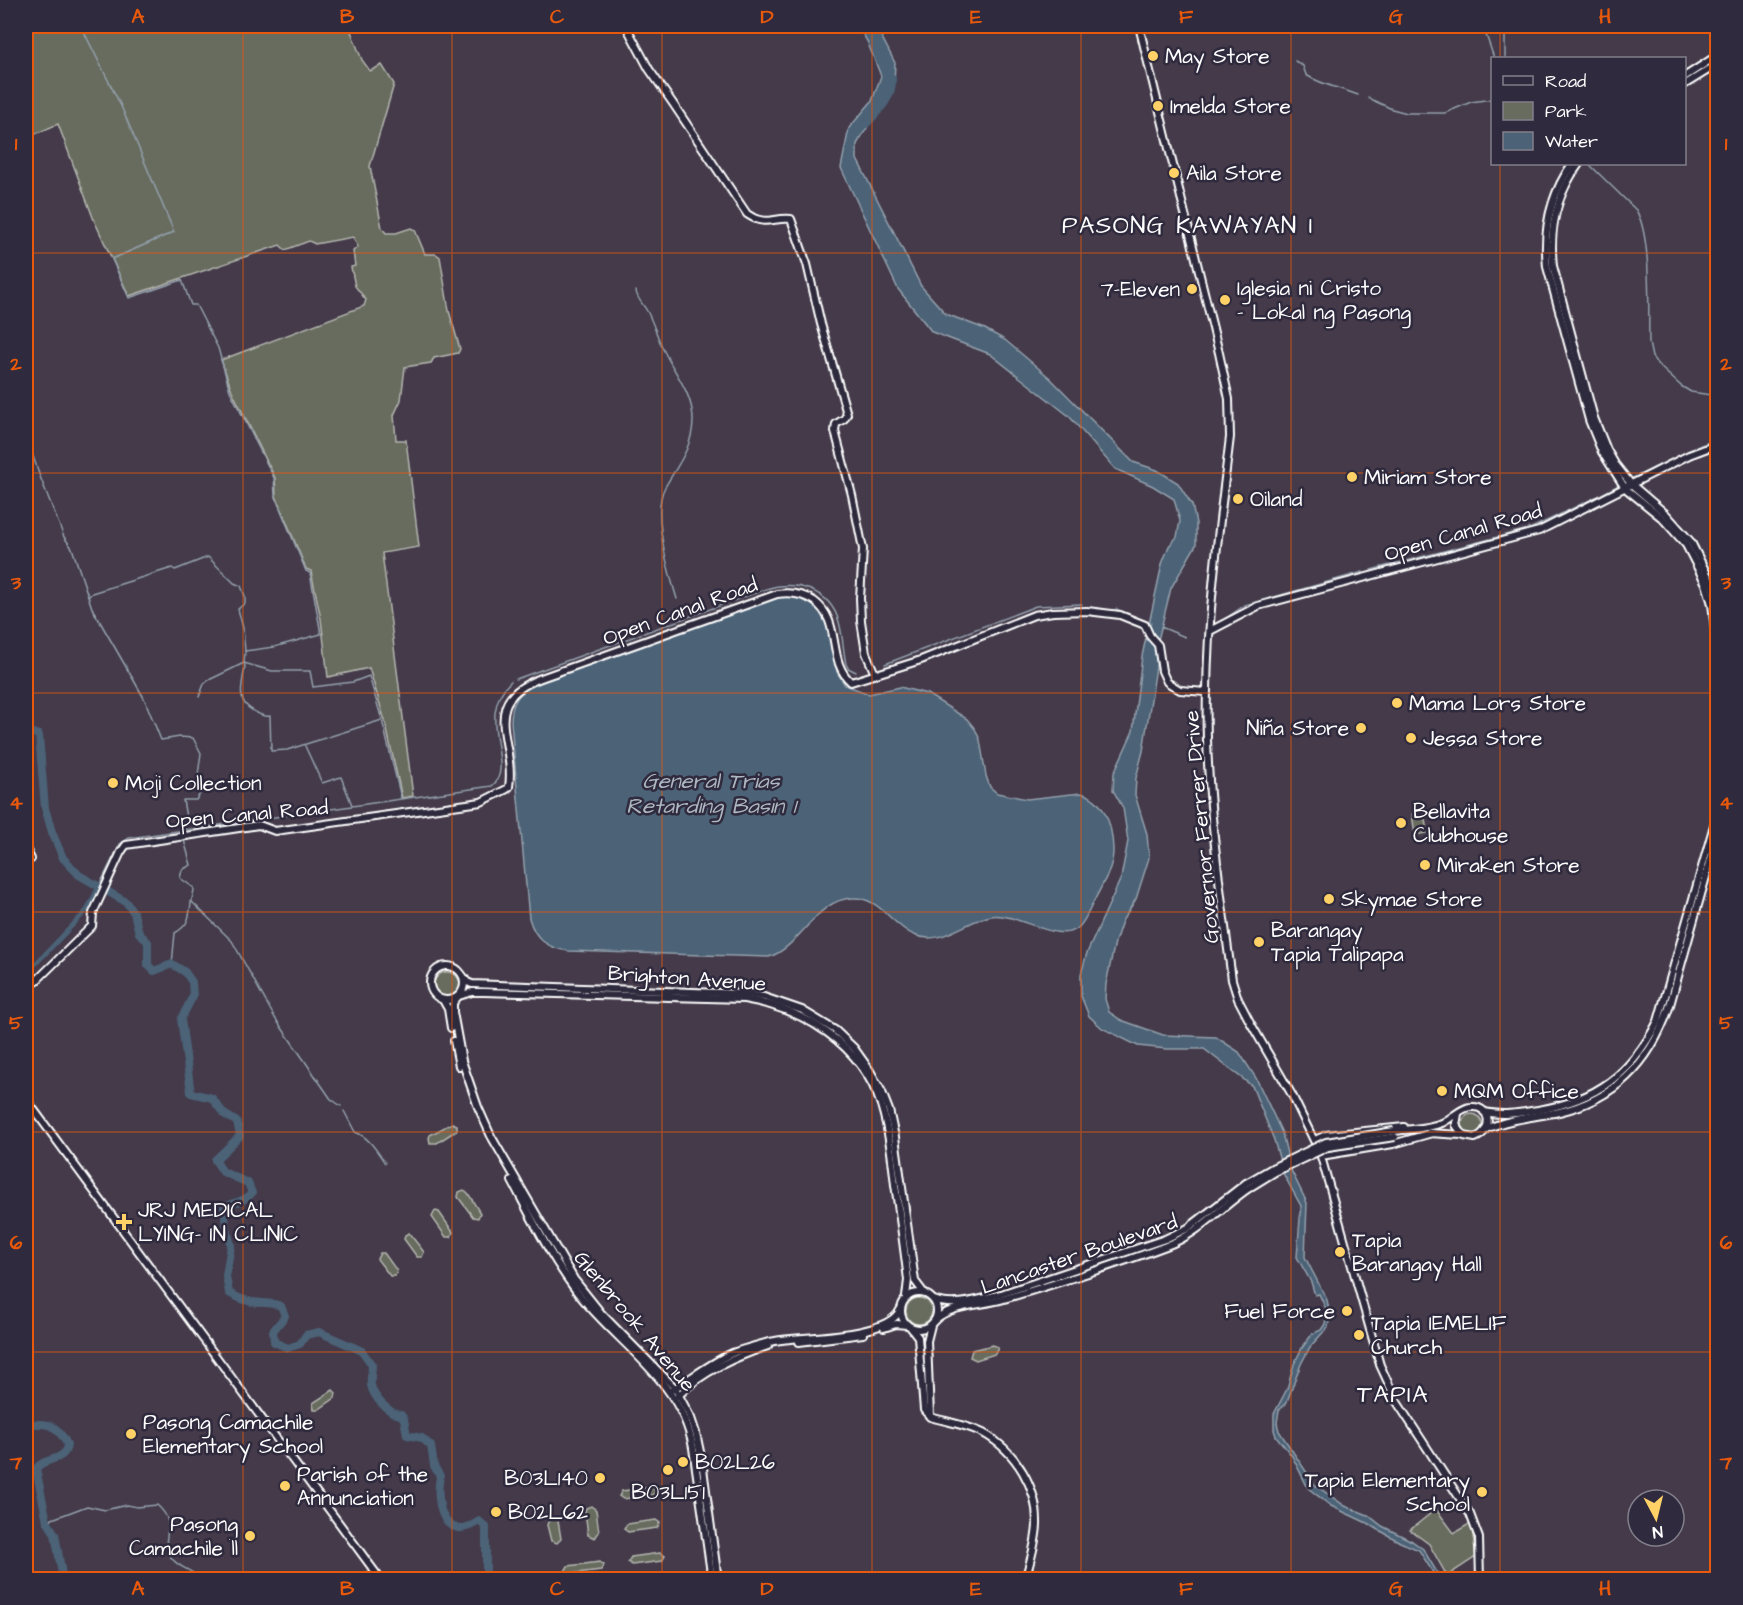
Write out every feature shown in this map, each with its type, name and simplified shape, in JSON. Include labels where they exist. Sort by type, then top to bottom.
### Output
[{"type":"street","points":[[626,26],[662,90],[747,214],[754,219],[767,222],[791,219],[807,264],[846,414],[844,419],[836,424],[835,431],[863,549],[861,621],[866,653],[875,674]]},
{"type":"street","name":"Governor Ferrer Drive","points":[[1139,26],[1229,399],[1230,437],[1206,692],[1214,835],[1232,980],[1238,999],[1315,1140],[1380,1365],[1397,1402],[1470,1514],[1479,1538],[1480,1580]]},
{"type":"street","points":[[1686,76],[1718,55]]},
{"type":"street","points":[[1686,84],[1718,64]]},
{"type":"street","points":[[1571,165],[1556,190],[1550,208],[1545,247],[1547,267],[1589,420],[1602,452],[1628,486],[1676,531],[1697,563],[1712,604],[1718,656]]},
{"type":"street","points":[[1578,165],[1570,177],[1556,210],[1552,228],[1553,266],[1594,418],[1611,457],[1628,486],[1666,514],[1691,542],[1711,582],[1718,602]]},
{"type":"street","name":"Open Canal Road","points":[[1210,631],[1258,606],[1539,531],[1702,449],[1718,444]]},
{"type":"street","name":"Open Canal Road","points":[[26,991],[92,926],[93,913],[123,847],[132,843],[260,825],[275,831],[481,802],[507,789],[509,777],[503,719],[509,699],[519,688],[541,678],[777,594],[793,594],[807,598],[821,607],[830,621],[841,671],[850,677],[867,677],[921,660],[1026,618],[1047,612],[1087,611],[1120,615],[1146,626],[1158,645],[1162,671],[1170,685],[1180,690],[1206,692]]},
{"type":"street","points":[[1484,1112],[1488,1120],[1486,1129],[1480,1136],[1469,1138],[1462,1135],[1456,1125],[1458,1114],[1462,1110],[1476,1107],[1484,1112],[1512,1115],[1572,1102],[1587,1096],[1611,1081],[1634,1060],[1658,1021],[1718,811]]},
{"type":"street","points":[[1486,1129],[1504,1122],[1574,1108],[1590,1102],[1628,1077],[1649,1053],[1661,1031],[1670,1005],[1718,834]]},
{"type":"street","points":[[26,849],[31,858]]},
{"type":"street","points":[[444,966],[457,969],[463,976],[464,986],[458,997],[442,1000],[434,995],[430,987],[434,971],[444,966]]},
{"type":"street","name":"Brighton Avenue","points":[[463,976],[467,982],[472,984],[755,995],[802,1010],[835,1030],[854,1048],[869,1069],[885,1100],[895,1137],[915,1281],[924,1293]]},
{"type":"street","name":"Brighton Avenue","points":[[458,997],[472,992],[484,992],[744,999],[789,1011],[816,1024],[838,1041],[858,1063],[880,1102],[889,1137],[908,1280],[906,1297]]},
{"type":"street","name":"Glenbrook Avenue","points":[[458,997],[453,1003],[453,1012],[462,1061],[491,1136],[560,1258],[578,1285],[672,1390],[691,1418],[698,1438],[718,1580]]},
{"type":"street","name":"Glenbrook Avenue","points":[[442,1000],[448,1009],[458,1062],[473,1107],[487,1137],[555,1259],[598,1317],[672,1390]]},
{"type":"street","points":[[26,1099],[381,1580]]},
{"type":"street","name":"Lancaster Boulevard","points":[[1431,1130],[1458,1114]]},
{"type":"street","points":[[1315,1140],[1326,1135],[1389,1127],[1431,1130]]},
{"type":"street","points":[[1321,1156],[1393,1144],[1431,1130]]},
{"type":"street","name":"Lancaster Boulevard","points":[[934,1300],[944,1304],[1001,1294],[1165,1239],[1188,1228],[1272,1168],[1326,1142],[1431,1130],[1462,1135]]},
{"type":"street","name":"Lancaster Boulevard","points":[[933,1322],[946,1311],[1002,1300],[1168,1245],[1204,1225],[1248,1186]]},
{"type":"street","points":[[672,1390],[732,1353],[772,1341],[868,1329],[892,1320],[897,1317],[906,1297],[915,1293],[924,1293],[934,1300],[937,1310],[927,1341],[930,1417]]},
{"type":"street","points":[[900,1310],[901,1315],[918,1337],[924,1410],[930,1417],[985,1434],[1008,1452],[1021,1468],[1031,1488],[1037,1523],[1035,1543],[1025,1580]]},
{"type":"street","points":[[677,1397],[702,1377],[734,1358],[772,1345],[854,1336],[896,1324],[922,1329],[933,1322]]},
{"type":"street","name":"Glenbrook Avenue","points":[[677,1397],[691,1436],[712,1580]]},
{"type":"green space","points":[[26,26],[328,26],[330,30],[349,26],[362,60],[370,71],[382,65],[394,84],[370,166],[382,228],[386,233],[396,233],[411,228],[415,230],[425,254],[436,254],[440,257],[449,311],[460,349],[458,353],[434,358],[431,363],[405,367],[401,400],[394,415],[396,440],[406,440],[419,547],[382,553],[413,796],[402,798],[385,721],[369,668],[328,677],[321,619],[311,571],[306,569],[276,496],[275,478],[232,391],[221,360],[364,306],[366,300],[355,286],[351,267],[355,266],[353,251],[358,247],[353,237],[315,244],[309,241],[285,250],[280,245],[129,296],[94,220],[58,124],[26,138]]},
{"type":"green space","points":[[1424,812],[1427,833],[1415,835],[1412,814]]},
{"type":"green space","points":[[447,972],[456,976],[460,985],[456,994],[447,998],[438,994],[434,985],[438,976]]},
{"type":"green space","points":[[1472,1114],[1479,1117],[1482,1124],[1479,1131],[1472,1134],[1465,1131],[1462,1124],[1465,1117]]},
{"type":"green space","points":[[452,1123],[457,1125],[457,1130],[437,1143],[430,1143],[430,1135]]},
{"type":"green space","points":[[464,1190],[480,1213],[478,1218],[473,1217],[458,1197],[459,1192]]},
{"type":"green space","points":[[435,1211],[439,1212],[453,1232],[451,1237],[446,1237],[432,1217]]},
{"type":"green space","points":[[409,1233],[424,1252],[422,1257],[417,1257],[404,1239]]},
{"type":"green space","points":[[380,1253],[384,1253],[397,1271],[395,1276],[390,1276],[377,1259]]},
{"type":"green space","points":[[919,1298],[928,1302],[932,1311],[928,1320],[919,1324],[910,1320],[906,1311],[910,1302]]},
{"type":"green space","points":[[993,1345],[998,1348],[995,1354],[976,1360],[970,1357],[972,1350]]},
{"type":"green space","points":[[333,1390],[336,1393],[335,1398],[318,1410],[314,1410],[313,1403]]},
{"type":"green space","points":[[651,1487],[656,1491],[653,1495],[623,1499],[619,1496],[622,1491]]},
{"type":"green space","points":[[591,1506],[596,1510],[599,1532],[595,1538],[588,1535],[585,1511]]},
{"type":"green space","points":[[1436,1509],[1454,1533],[1471,1523],[1476,1557],[1447,1576],[1429,1544],[1410,1530]]},
{"type":"green space","points":[[552,1519],[558,1520],[561,1539],[557,1543],[551,1541],[547,1525]]},
{"type":"green space","points":[[656,1520],[660,1523],[657,1528],[628,1532],[624,1529],[627,1524]]},
{"type":"green space","points":[[660,1553],[665,1556],[662,1561],[632,1565],[628,1562],[631,1557]]},
{"type":"green space","points":[[600,1562],[604,1565],[601,1570],[569,1574],[565,1571],[568,1566]]},
{"type":"water","points":[[858,26],[876,26],[895,63],[894,84],[857,144],[857,159],[921,286],[946,314],[985,329],[1005,340],[1050,378],[1133,462],[1157,470],[1178,483],[1192,505],[1196,523],[1196,545],[1171,588],[1156,648],[1156,667],[1143,751],[1136,778],[1135,795],[1147,834],[1149,858],[1136,899],[1122,921],[1115,942],[1105,999],[1109,1012],[1121,1020],[1163,1035],[1216,1037],[1239,1052],[1256,1078],[1282,1133],[1291,1170],[1307,1203],[1305,1257],[1327,1300],[1330,1316],[1328,1327],[1310,1347],[1286,1404],[1279,1410],[1277,1423],[1279,1431],[1315,1485],[1345,1506],[1368,1515],[1382,1526],[1423,1549],[1441,1579],[1437,1579],[1419,1550],[1331,1506],[1308,1488],[1292,1456],[1276,1436],[1274,1414],[1287,1389],[1294,1364],[1312,1334],[1321,1330],[1325,1324],[1327,1311],[1319,1294],[1315,1295],[1311,1282],[1297,1257],[1301,1206],[1284,1175],[1274,1140],[1252,1086],[1204,1049],[1138,1046],[1102,1028],[1089,1016],[1081,996],[1081,974],[1087,953],[1121,878],[1128,841],[1123,808],[1113,790],[1114,773],[1133,731],[1142,656],[1162,564],[1169,546],[1177,537],[1180,521],[1174,499],[1153,486],[1115,469],[1069,416],[990,354],[932,332],[898,289],[841,168],[849,128],[872,101],[881,76],[867,41]]},
{"type":"water","name":"General Trias Retarding Basin 1","points":[[779,597],[803,598],[823,613],[829,624],[837,672],[845,685],[869,694],[900,687],[927,694],[967,719],[980,740],[990,787],[997,793],[1027,799],[1081,793],[1096,801],[1106,814],[1109,823],[1113,855],[1104,881],[1079,927],[1070,932],[1060,933],[1012,918],[991,916],[944,935],[924,938],[906,931],[871,902],[853,898],[840,900],[828,906],[791,943],[769,957],[568,951],[554,948],[538,937],[529,918],[511,722],[517,698],[537,683]]},
{"type":"waterway","points":[[81,26],[121,106],[174,232],[112,259],[129,298],[182,280],[191,305],[196,305],[218,348],[230,391],[274,478],[275,496],[306,571],[310,573],[321,634],[274,647],[245,651]]},
{"type":"waterway","points":[[1483,26],[1494,57]]},
{"type":"waterway","points":[[1505,57],[1505,35],[1509,26]]},
{"type":"waterway","points":[[1295,61],[1303,66],[1306,75],[1358,95]]},
{"type":"waterway","points":[[866,124],[888,98],[892,78]]},
{"type":"waterway","points":[[1368,98],[1407,113],[1445,113],[1471,102],[1491,99]]},
{"type":"waterway","points":[[1590,165],[1636,210],[1641,222],[1647,255],[1649,343],[1652,357],[1681,386],[1691,392],[1718,396]]},
{"type":"waterway","points":[[636,291],[683,385],[692,411],[692,430],[684,456],[661,498],[663,542],[677,599]]},
{"type":"waterway","points":[[26,435],[64,537],[72,548],[92,608],[144,698],[161,740],[180,737],[193,738],[201,753],[198,775],[200,794],[196,800],[183,800],[187,823],[185,829]]},
{"type":"waterway","points":[[1631,479],[1718,439]]},
{"type":"waterway","points":[[1600,495],[1619,485]]},
{"type":"waterway","points":[[1371,570],[1532,528],[1596,497]]},
{"type":"waterway","points":[[89,596],[92,593],[172,568],[175,570],[208,557],[234,583],[241,586],[245,596],[245,603],[238,609],[243,628],[245,651],[242,696],[243,701],[252,710],[263,716],[270,716],[271,751],[287,750],[382,720]]},
{"type":"waterway","points":[[1216,625],[1245,605],[1363,572]]},
{"type":"waterway","points":[[516,679],[777,586],[810,590],[828,602],[839,622],[846,664],[848,668],[856,672]]},
{"type":"waterway","points":[[885,664],[1036,606],[1082,604]]},
{"type":"waterway","points":[[1116,609],[1151,623]]},
{"type":"waterway","points":[[1161,627],[1185,637]]},
{"type":"waterway","points":[[199,697],[204,684],[209,680],[244,663],[272,671],[310,671],[313,687],[353,682],[369,676],[401,798]]},
{"type":"waterway","points":[[99,886],[120,844],[129,838],[492,786],[498,777],[500,766],[495,724],[496,709],[500,695],[511,681]]},
{"type":"waterway","points":[[26,735],[33,733],[39,735],[45,808],[63,858],[79,875],[126,902],[134,913],[139,933],[148,942],[148,965],[154,971],[172,964],[185,972],[192,982],[193,996],[181,1019],[191,1093],[212,1098],[224,1114],[237,1122],[240,1136],[215,1160],[223,1172],[248,1183],[252,1193],[243,1200],[224,1207],[231,1245],[226,1276],[229,1293],[256,1303],[281,1306],[285,1316],[273,1331],[274,1342],[288,1348],[300,1344],[306,1335],[319,1332],[362,1351],[372,1365],[371,1385],[378,1400],[392,1412],[401,1415],[407,1435],[422,1438],[431,1446],[434,1466],[440,1476],[439,1498],[444,1518],[457,1528],[467,1527],[479,1521],[486,1527],[486,1572],[492,1580]]},
{"type":"waterway","points":[[305,746],[322,783],[341,777],[352,805]]},
{"type":"waterway","points":[[172,964],[175,933],[188,921],[194,890],[180,878],[182,870],[191,865],[184,840]]},
{"type":"waterway","points":[[26,974],[87,910],[99,886]]},
{"type":"waterway","points":[[191,901],[232,941],[275,1018],[331,1099],[341,1106]]},
{"type":"waterway","points":[[344,1111],[355,1132],[369,1141],[385,1163]]},
{"type":"waterway","points":[[26,1424],[51,1426],[59,1432],[67,1444],[63,1454],[44,1462],[36,1469],[47,1521],[55,1534],[63,1580]]},
{"type":"waterway","points":[[47,1521],[87,1506],[105,1510],[127,1505],[137,1507],[157,1505],[167,1518],[166,1541],[169,1554],[175,1562],[203,1580]]},
{"type":"place","name":"May Store","points":[[1153,56]]},
{"type":"place","name":"Imelda Store","points":[[1158,106]]},
{"type":"place","name":"Aila Store","points":[[1174,173]]},
{"type":"place","name":"7-Eleven","points":[[1192,289]]},
{"type":"place","name":"Iglesia ni Cristo - Lokal ng Pasong","points":[[1225,300]]},
{"type":"place","name":"Miriam Store","points":[[1352,477]]},
{"type":"place","name":"Oiland","points":[[1238,499]]},
{"type":"place","name":"Mama Lors Store","points":[[1397,703]]},
{"type":"place","name":"Niña Store","points":[[1361,728]]},
{"type":"place","name":"Jessa Store","points":[[1411,738]]},
{"type":"place","name":"Moji Collection","points":[[113,783]]},
{"type":"place","name":"Bellavita Clubhouse","points":[[1401,823]]},
{"type":"place","name":"Miraken Store","points":[[1425,865]]},
{"type":"place","name":"Skymae Store","points":[[1329,899]]},
{"type":"place","name":"Barangay Tapia Talipapa","points":[[1259,942]]},
{"type":"place","name":"MQM Office","points":[[1442,1091]]},
{"type":"place","name":"JRJ MEDICAL LYING- IN CLINIC","points":[[124,1222]]},
{"type":"place","name":"Tapia Barangay Hall","points":[[1340,1252]]},
{"type":"place","name":"Fuel Force","points":[[1347,1311]]},
{"type":"place","name":"Tapia IEMELIF Church","points":[[1359,1335]]},
{"type":"place","name":"Pasong Camachile Elementary School","points":[[131,1434]]},
{"type":"place","name":"B02L26","points":[[683,1462]]},
{"type":"place","name":"B03L151","points":[[668,1470]]},
{"type":"place","name":"B03L140","points":[[600,1478]]},
{"type":"place","name":"Parish of the Annunciation","points":[[285,1486]]},
{"type":"place","name":"Tapia Elementary School","points":[[1482,1492]]},
{"type":"place","name":"B02L62","points":[[496,1512]]},
{"type":"place","name":"Pasong Camachile ll","points":[[250,1536]]},
{"type":"district","name":"PASONG KAWAYAN I","points":[[1188,225]]},
{"type":"district","name":"TAPIA","points":[[1393,1394]]}]
